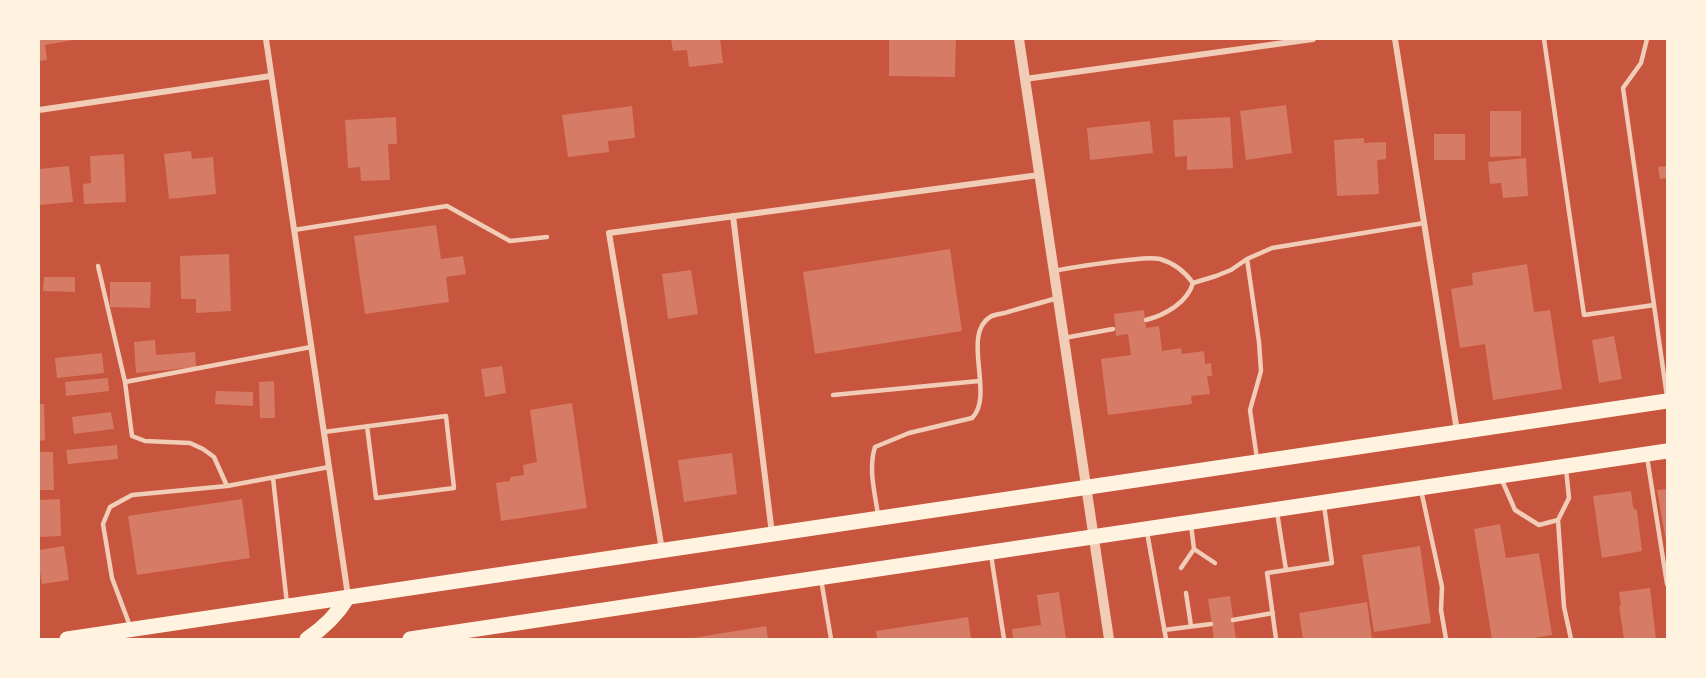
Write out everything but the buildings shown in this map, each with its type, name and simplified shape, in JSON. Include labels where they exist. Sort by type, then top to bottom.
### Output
[{"type":"main road","points":[[67,639],[1667,399]]},
{"type":"main road","points":[[410,639],[486,633],[821,578],[1667,451]]},
{"type":"main road","points":[[308,639],[340,611],[348,597]]},
{"type":"street","points":[[266,39],[348,597]]},
{"type":"street","points":[[1019,39],[1109,639]]},
{"type":"street","points":[[1025,80],[1313,39]]},
{"type":"street","points":[[1395,39],[1457,432]]},
{"type":"street","points":[[39,110],[271,76]]},
{"type":"street","points":[[662,550],[609,233],[1039,175]]},
{"type":"street","points":[[733,216],[772,534]]},
{"type":"lane","points":[[1544,39],[1584,315],[1654,305]]},
{"type":"lane","points":[[1647,39],[1641,63],[1623,88],[1667,399]]},
{"type":"lane","points":[[294,230],[447,207],[510,241],[547,237]]},
{"type":"lane","points":[[1193,284],[1231,270],[1247,259],[1272,248],[1424,223]]},
{"type":"lane","points":[[1054,271],[1088,264],[1157,258],[1188,275],[1193,284],[1191,291],[1183,300],[1168,311],[1146,320]]},
{"type":"lane","points":[[1247,259],[1261,372],[1250,410],[1257,462]]},
{"type":"lane","points":[[98,266],[125,382],[132,436],[145,441],[190,443],[203,449],[214,457],[227,486]]},
{"type":"lane","points":[[879,518],[872,473],[872,457],[875,447],[909,433],[972,418],[978,413],[980,397],[978,342],[980,329],[990,317],[1057,298]]},
{"type":"lane","points":[[1064,338],[1113,329]]},
{"type":"lane","points":[[125,382],[311,346]]},
{"type":"lane","points":[[833,395],[980,381]]},
{"type":"lane","points":[[324,432],[368,426],[446,416],[454,488],[376,498],[368,426]]},
{"type":"lane","points":[[1646,454],[1667,584]]},
{"type":"lane","points":[[1566,466],[1569,498],[1558,520],[1564,607],[1570,639]]},
{"type":"lane","points":[[131,628],[112,578],[103,524],[110,507],[132,495],[227,486],[329,467]]},
{"type":"lane","points":[[1500,476],[1515,510],[1539,525],[1558,520]]},
{"type":"lane","points":[[273,478],[288,606]]},
{"type":"lane","points":[[1420,488],[1442,587],[1441,610],[1446,639]]},
{"type":"lane","points":[[1276,639],[1267,573],[1332,563],[1324,502]]},
{"type":"lane","points":[[1276,509],[1286,570]]},
{"type":"lane","points":[[1182,568],[1194,549],[1191,523]]},
{"type":"lane","points":[[1147,529],[1166,639]]},
{"type":"lane","points":[[1194,549],[1215,563]]},
{"type":"lane","points":[[991,552],[1004,639]]},
{"type":"lane","points":[[821,578],[831,639]]},
{"type":"lane","points":[[1186,593],[1191,626]]},
{"type":"lane","points":[[1233,620],[1273,613]]},
{"type":"lane","points":[[1164,630],[1211,624]]}]
